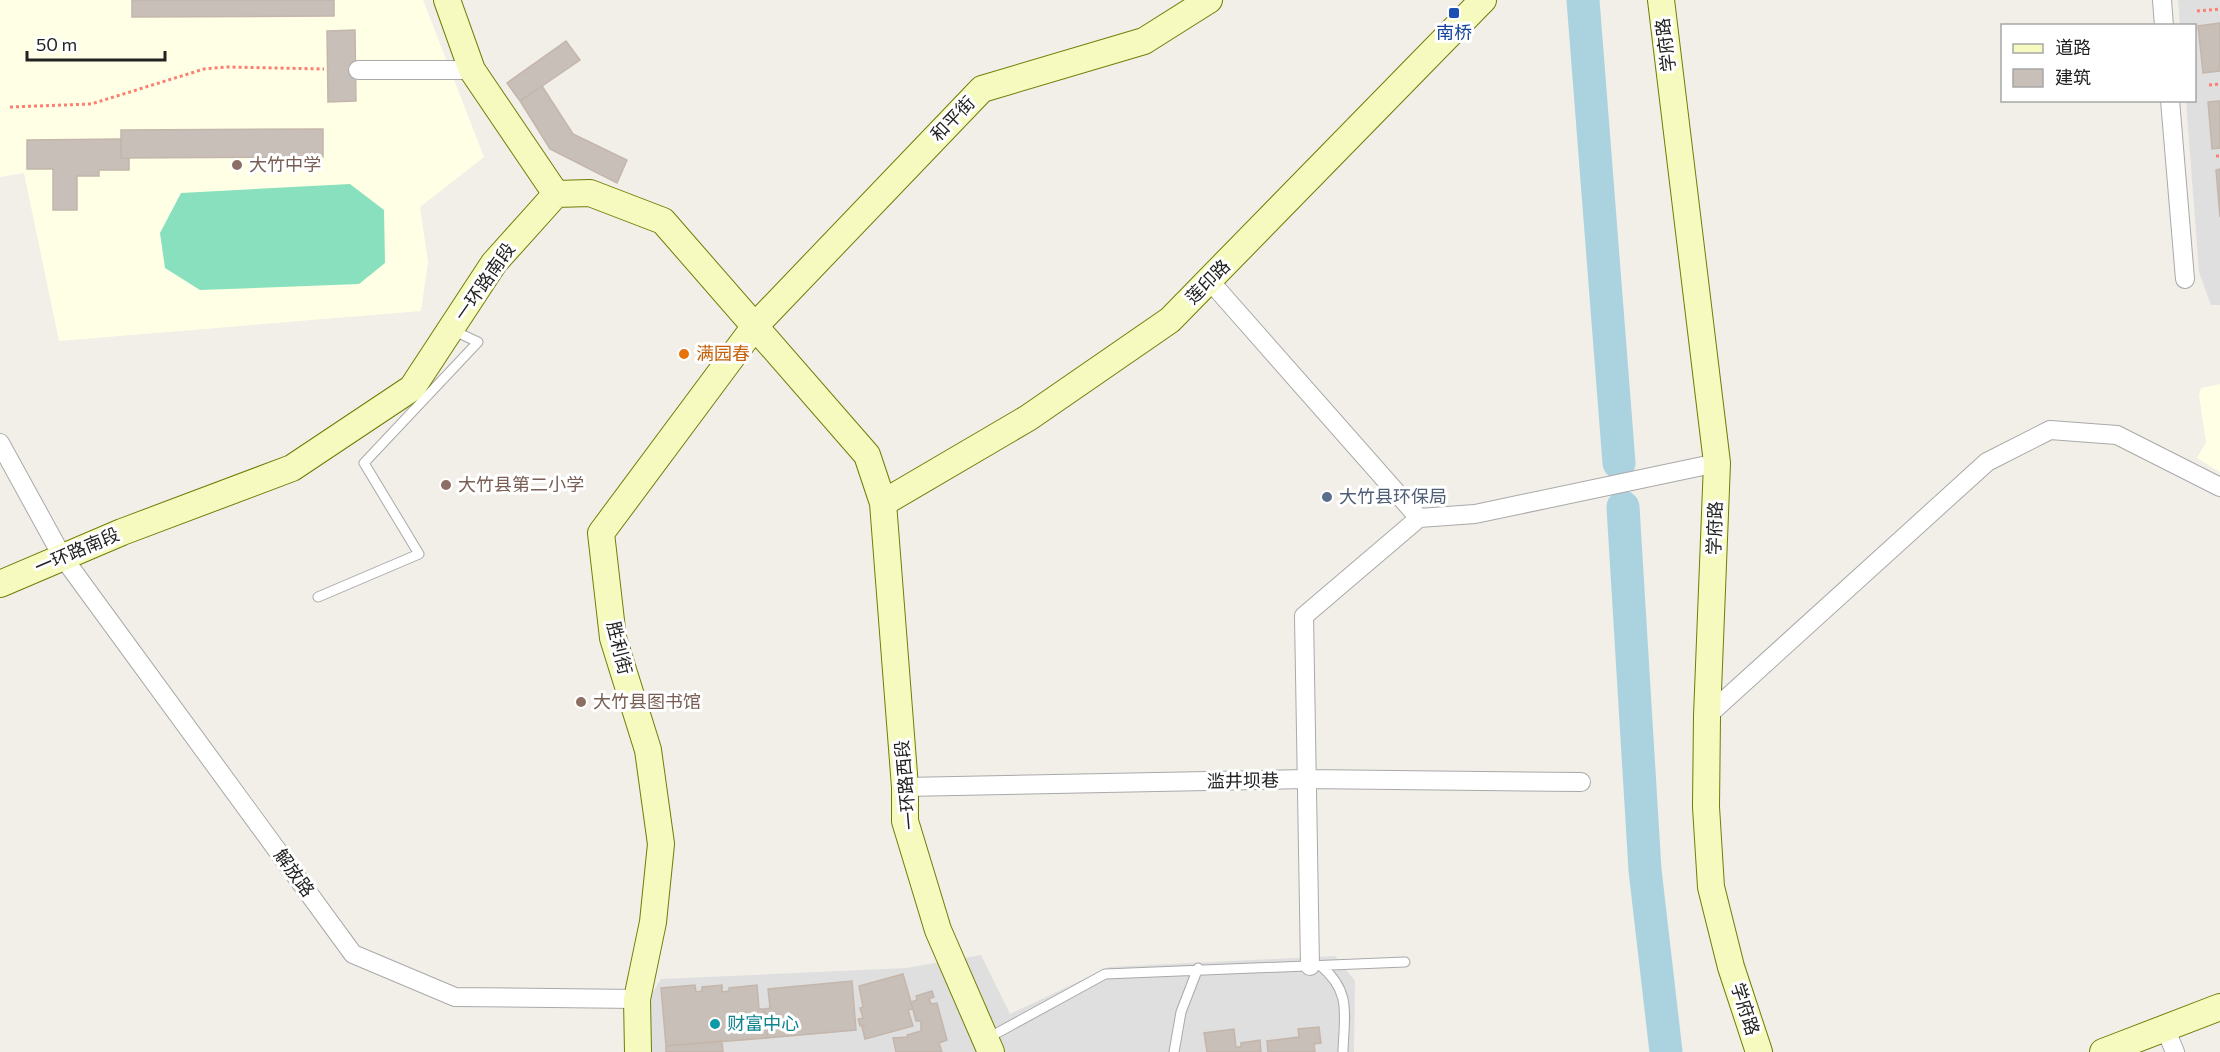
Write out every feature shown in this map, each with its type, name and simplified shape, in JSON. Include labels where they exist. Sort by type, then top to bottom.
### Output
[{"type":"street","points":[[447,0],[472,70],[556,194],[590,193],[663,221],[867,455],[883,503]]},
{"type":"street","name":"和平街","points":[[755,326],[982,89],[1144,41],[1209,0]]},
{"type":"street","name":"莲印路","points":[[883,503],[1028,418],[1170,320],[1210,282],[1483,0]]},
{"type":"street","name":"学府路","points":[[1661,0],[1717,463],[1707,716],[1706,807],[1711,887],[1731,966],[1759,1052]]},
{"type":"street","points":[[2162,0],[2164,24]]},
{"type":"street","points":[[358,70],[472,70]]},
{"type":"street","points":[[2170,102],[2184,279]]},
{"type":"street","name":"一环路南段","points":[[0,584],[63,556],[292,468],[412,388],[494,263],[556,194]]},
{"type":"street","points":[[1210,282],[1419,518]]},
{"type":"street","name":"胜利街","points":[[638,1052],[637,999],[653,922],[661,844],[648,750],[613,638],[601,533],[755,326]]},
{"type":"street","points":[[1707,716],[1987,462],[2050,430],[2117,435],[2220,487]]},
{"type":"street","name":"解放路","points":[[0,443],[63,556],[353,954],[455,997],[637,999]]},
{"type":"street","points":[[1316,966],[1306,779],[1305,616],[1419,518],[1475,514],[1717,463]]},
{"type":"street","name":"一环路西段","points":[[883,503],[905,787],[905,822],[938,930],[988,1045]]},
{"type":"street","name":"滥井坝巷","points":[[905,787],[1306,779],[1581,782]]},
{"type":"street","points":[[2103,1052],[2220,1007]]},
{"type":"street","points":[[2165,1028],[2175,1052]]},
{"type":"lane","points":[[318,597],[419,554],[364,463],[478,342],[452,330]]},
{"type":"lane","points":[[988,1045],[1105,974],[1198,968],[1405,962]]},
{"type":"lane","points":[[1316,966],[1338,982],[1344,993],[1343,1052]]},
{"type":"lane","points":[[1174,1052],[1183,1003],[1198,968]]},
{"type":"path","points":[[2197,11],[2220,9]]},
{"type":"path","points":[[10,107],[92,104],[204,69],[228,66],[324,69]]},
{"type":"path","points":[[2209,85],[2220,84]]},
{"type":"shaded area","name":"大竹中学","points":[[0,0],[423,0],[484,157],[420,207],[428,262],[421,311],[59,341],[24,173],[0,177]]},
{"type":"shaded area","points":[[2178,0],[2220,0],[2220,305],[2211,305],[2199,272],[2186,102],[2196,102],[2196,24],[2180,24]]},
{"type":"shaded area","points":[[2220,384],[2220,472],[2197,458],[2206,442],[2199,395],[2201,388]]},
{"type":"shaded area","name":"财富中心","points":[[981,955],[1010,1014],[1109,967],[1335,956],[1355,981],[1354,1052],[647,1052],[647,1001],[661,979],[906,968]]},
{"type":"green space","points":[[350,184],[384,210],[385,263],[359,284],[200,290],[165,268],[160,233],[181,193]]},
{"type":"building","points":[[132,0],[334,0],[334,16],[132,17]]},
{"type":"building","points":[[2220,23],[2220,71],[2203,73],[2198,26]]},
{"type":"building","points":[[355,30],[356,101],[328,102],[327,31]]},
{"type":"building","points":[[566,41],[580,60],[520,101],[507,83]]},
{"type":"building","points":[[542,86],[573,134],[627,160],[617,183],[550,149],[520,101]]},
{"type":"building","points":[[2220,101],[2220,148],[2212,149],[2208,102]]},
{"type":"building","points":[[323,129],[323,157],[121,158],[121,130]]},
{"type":"building","points":[[121,139],[121,158],[129,158],[129,170],[99,170],[99,176],[77,176],[77,210],[53,210],[53,169],[27,169],[27,140]]},
{"type":"building","points":[[2220,169],[2220,217],[2216,170]]},
{"type":"building","points":[[903,974],[913,1009],[908,1010],[913,1026],[865,1039],[862,1027],[865,1025],[860,1026],[858,1019],[863,1018],[859,986]]},
{"type":"building","name":"财富中心","points":[[852,981],[856,1030],[767,1038],[764,1009],[770,1008],[768,989]]},
{"type":"building","name":"财富中心","points":[[695,985],[696,992],[702,991],[702,987],[722,985],[722,992],[729,991],[729,988],[757,985],[759,1009],[764,1009],[767,1038],[666,1046],[661,988]]},
{"type":"building","points":[[932,991],[934,997],[929,999],[931,1004],[937,1003],[947,1040],[939,1043],[942,1052],[896,1052],[893,1038],[908,1037],[907,1035],[921,1031],[921,1021],[916,1021],[911,1002],[917,1000],[916,996]]},
{"type":"building","points":[[1319,1027],[1321,1043],[1314,1044],[1315,1052],[1268,1052],[1267,1041],[1299,1037],[1298,1029]]},
{"type":"building","points":[[1234,1029],[1236,1047],[1241,1047],[1241,1043],[1260,1040],[1261,1052],[1207,1052],[1204,1033]]},
{"type":"building","name":"财富中心","points":[[722,1041],[723,1052],[666,1052],[666,1046]]},
{"type":"waterway","points":[[1583,0],[1619,463]]},
{"type":"waterway","points":[[1623,507],[1645,870],[1666,1052]]},
{"type":"place","name":"南桥","points":[[1454,13]]},
{"type":"place","name":"大竹中学","points":[[237,165]]},
{"type":"place","name":"满园春","points":[[684,354]]},
{"type":"place","name":"大竹县第二小学","points":[[446,485]]},
{"type":"place","name":"大竹县环保局","points":[[1327,497]]},
{"type":"place","name":"大竹县图书馆","points":[[581,702]]},
{"type":"place","name":"财富中心","points":[[715,1024]]}]
